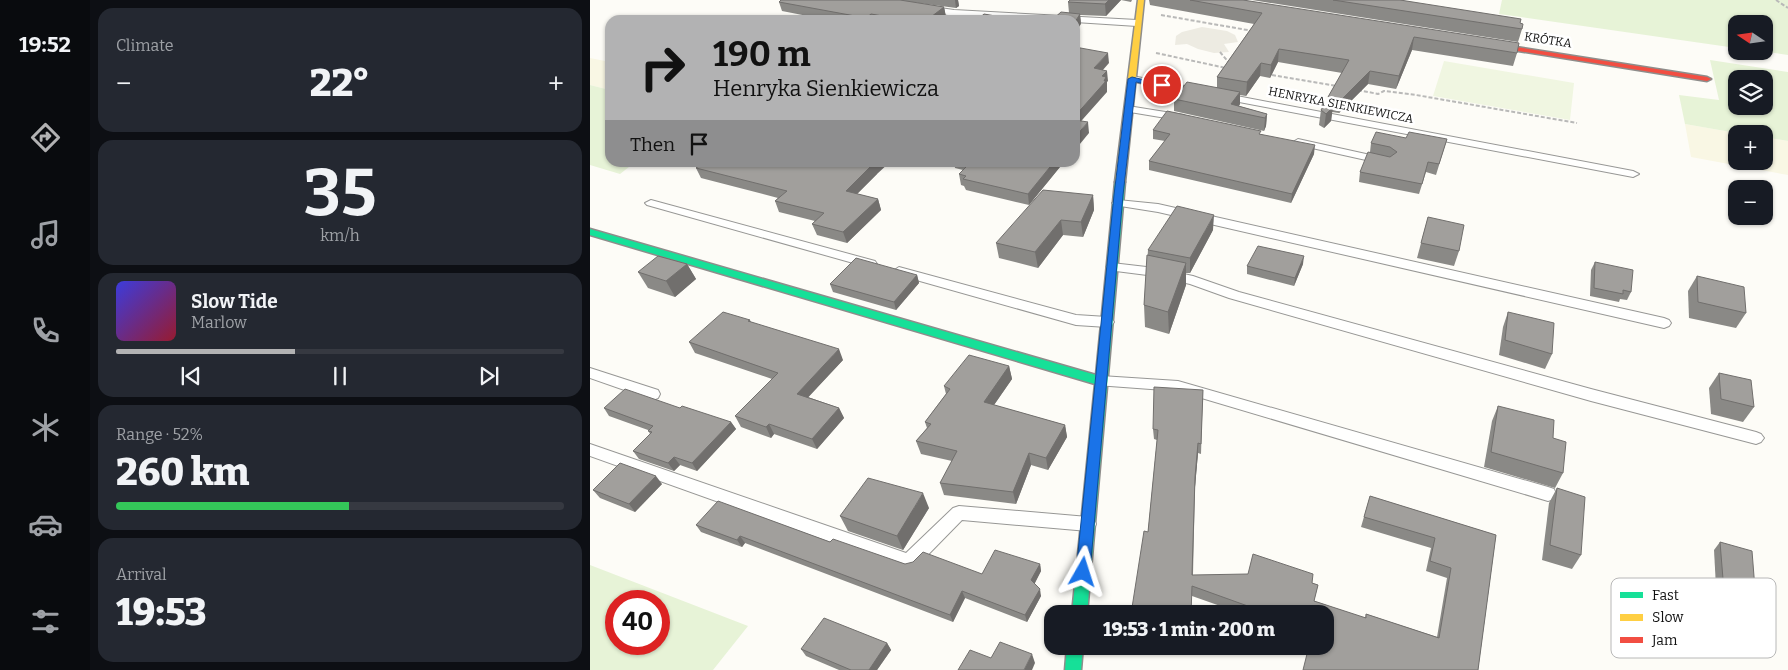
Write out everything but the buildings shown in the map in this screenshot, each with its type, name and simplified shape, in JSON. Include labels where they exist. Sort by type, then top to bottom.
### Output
[{"type":"street","points":[[1080,605],[1118,203],[1141,0]]},
{"type":"street","name":"KRÓTKA","points":[[1469,41],[1707,79]]},
{"type":"street","points":[[590,232],[1101,381]]},
{"type":"street","points":[[1073,670],[1075,655]]},
{"type":"lane","points":[[918,8],[954,13],[991,15]]},
{"type":"lane","points":[[1080,20],[1137,23]]},
{"type":"lane","name":"HENRYKA SIENKIEWICZA","points":[[1132,79],[1633,174]]},
{"type":"lane","points":[[1128,110],[1164,114],[1192,120]]},
{"type":"lane","points":[[1287,140],[1388,162]]},
{"type":"lane","points":[[651,203],[1076,320],[1107,322]]},
{"type":"lane","points":[[1118,203],[1158,208],[1664,323]]},
{"type":"lane","points":[[1112,267],[1155,272],[1194,280],[1234,296],[1590,396],[1756,438]]},
{"type":"lane","points":[[590,372],[654,394]]},
{"type":"lane","points":[[1101,381],[1178,386],[1548,494]]},
{"type":"lane","points":[[590,450],[909,562],[959,513],[1088,524]]},
{"type":"path","points":[[1776,0],[1788,8]]},
{"type":"path","points":[[1158,14],[1253,31],[1248,38]]},
{"type":"path","points":[[1220,52],[1232,68]]},
{"type":"path","points":[[1154,53],[1227,68],[1235,57]]},
{"type":"path","points":[[1272,75],[1339,87]]},
{"type":"path","points":[[1349,88],[1378,94],[1384,91],[1416,95],[1577,123]]},
{"type":"shaded area","points":[[1202,27],[1227,31],[1235,35],[1238,42],[1224,44],[1229,52],[1214,53],[1187,44],[1175,45],[1176,36],[1182,32]]},
{"type":"shaded area","points":[[590,58],[605,61],[605,89],[590,85]]},
{"type":"shaded area","points":[[1685,124],[1728,132],[1728,164],[1691,157]]},
{"type":"shaded area","points":[[1773,138],[1788,141],[1788,175],[1761,170],[1773,170]]},
{"type":"green space","points":[[1502,0],[1788,0],[1788,55],[1773,53],[1773,15],[1728,15],[1728,47],[1499,14]]},
{"type":"green space","points":[[1710,60],[1788,72],[1788,141],[1773,138],[1773,125],[1728,125],[1728,132],[1685,124],[1679,95],[1719,100]]},
{"type":"green space","points":[[1444,61],[1574,83],[1570,120],[1433,96]]},
{"type":"green space","points":[[590,85],[605,89],[605,167],[629,167],[620,174],[590,165]]},
{"type":"green space","points":[[590,565],[655,590],[605,590],[605,655],[670,655],[670,596],[748,626],[713,670],[590,670]]},
{"type":"traffic: fast","points":[[1080,605],[1120,182]]},
{"type":"traffic: fast","points":[[590,232],[1101,381]]},
{"type":"traffic: fast","points":[[1073,670],[1074,655]]},
{"type":"traffic: slow","points":[[1120,182],[1141,0]]},
{"type":"traffic: jam","points":[[1481,43],[1707,79]]},
{"type":"route","points":[[1083,572],[1127,114],[1132,79],[1162,85]]}]
